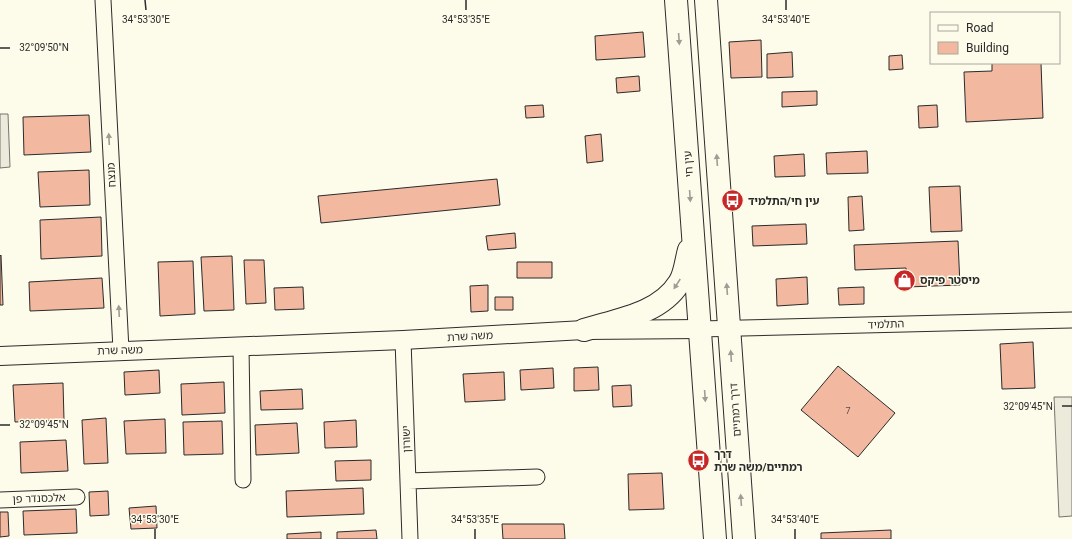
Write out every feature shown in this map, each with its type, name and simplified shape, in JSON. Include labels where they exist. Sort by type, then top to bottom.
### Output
[{"type":"main road","name":"עין חי","points":[[676,0],[700,329]]},
{"type":"main road","points":[[706,0],[729,328]]},
{"type":"main road","points":[[584,330],[632,316],[660,304],[680,283],[693,234]]},
{"type":"main road","name":"דרך רמתיים","points":[[729,328],[744,539]]},
{"type":"main road","points":[[700,329],[715,539]]},
{"type":"street","name":"מנצח","points":[[103,0],[121,350]]},
{"type":"street","name":"התלמיד","points":[[700,329],[1072,320]]},
{"type":"street","name":"משה שרת","points":[[0,356],[403,340],[584,330],[700,329]]},
{"type":"street","name":"ישורון","points":[[403,340],[410,539]]},
{"type":"street","points":[[241,346],[243,480]]},
{"type":"street","points":[[408,481],[537,477]]},
{"type":"street","name":"אלכסנדר פן","points":[[0,500],[77,496]]},
{"type":"shaded area","points":[[0,114],[8,114],[10,167],[0,168]]},
{"type":"shaded area","points":[[1054,397],[1072,397],[1072,516],[1059,517]]},
{"type":"building","points":[[643,32],[645,57],[596,60],[595,36]]},
{"type":"building","points":[[761,40],[762,77],[731,78],[729,42]]},
{"type":"building","points":[[792,52],[793,77],[767,78],[767,54]]},
{"type":"building","points":[[902,55],[903,69],[889,70],[889,56]]},
{"type":"building","points":[[992,64],[1041,64],[1043,118],[966,122],[964,72],[992,71]]},
{"type":"building","points":[[639,76],[640,91],[617,93],[616,78]]},
{"type":"building","points":[[817,91],[817,105],[782,107],[782,92]]},
{"type":"building","points":[[543,105],[544,117],[526,118],[525,106]]},
{"type":"building","points":[[937,105],[938,127],[919,128],[918,106]]},
{"type":"building","points":[[89,115],[91,152],[24,155],[23,117]]},
{"type":"building","points":[[601,134],[603,161],[587,163],[585,136]]},
{"type":"building","points":[[867,151],[868,173],[827,174],[826,153]]},
{"type":"building","points":[[804,154],[805,176],[775,177],[774,156]]},
{"type":"building","points":[[89,170],[90,205],[40,207],[38,172]]},
{"type":"building","points":[[497,179],[500,205],[321,223],[318,196]]},
{"type":"building","points":[[960,186],[962,231],[931,232],[929,187]]},
{"type":"building","points":[[862,196],[864,230],[849,231],[848,197]]},
{"type":"building","points":[[101,217],[102,256],[41,259],[40,220]]},
{"type":"building","points":[[806,224],[807,244],[753,246],[752,226]]},
{"type":"building","points":[[515,233],[516,248],[488,250],[486,236]]},
{"type":"building","points":[[958,241],[960,285],[907,287],[906,268],[855,270],[854,245]]},
{"type":"building","points":[[1,255],[3,305],[0,305]]},
{"type":"building","points":[[232,256],[234,310],[204,311],[201,257]]},
{"type":"building","points":[[244,260],[264,260],[266,303],[246,304]]},
{"type":"building","points":[[193,261],[195,314],[160,316],[158,262]]},
{"type":"building","points":[[517,262],[552,262],[552,278],[517,278]]},
{"type":"building","points":[[807,277],[808,304],[777,306],[776,279]]},
{"type":"building","points":[[102,278],[104,308],[30,311],[29,282]]},
{"type":"building","points":[[488,285],[488,311],[471,312],[470,286]]},
{"type":"building","points":[[303,287],[304,309],[275,310],[274,288]]},
{"type":"building","points":[[864,287],[864,304],[839,305],[838,288]]},
{"type":"building","points":[[495,297],[513,297],[513,310],[495,310]]},
{"type":"building","points":[[1033,342],[1035,388],[1002,389],[1000,344]]},
{"type":"building","points":[[838,366],[895,413],[858,457],[801,410]]},
{"type":"building","points":[[598,367],[599,390],[574,391],[574,368]]},
{"type":"building","points":[[553,368],[554,388],[521,390],[520,370]]},
{"type":"building","points":[[159,370],[160,393],[125,395],[124,372]]},
{"type":"building","points":[[504,372],[505,400],[465,402],[463,374]]},
{"type":"building","points":[[224,382],[225,413],[182,415],[181,384]]},
{"type":"building","points":[[63,383],[64,420],[15,422],[13,385]]},
{"type":"building","points":[[631,385],[632,406],[613,407],[612,386]]},
{"type":"building","points":[[302,389],[303,409],[261,410],[260,391]]},
{"type":"building","points":[[106,418],[108,463],[84,464],[82,420]]},
{"type":"building","points":[[165,419],[166,453],[126,454],[124,421]]},
{"type":"building","points":[[356,420],[357,447],[325,448],[324,422]]},
{"type":"building","points":[[222,421],[223,454],[184,455],[183,422]]},
{"type":"building","points":[[297,423],[299,453],[256,455],[255,425]]},
{"type":"building","points":[[66,440],[68,471],[21,473],[20,442]]},
{"type":"building","points":[[371,460],[371,480],[336,481],[335,461]]},
{"type":"building","points":[[662,473],[664,509],[629,510],[628,474]]},
{"type":"building","points":[[363,488],[364,514],[287,517],[286,491]]},
{"type":"building","points":[[108,491],[109,515],[90,516],[89,492]]},
{"type":"building","points":[[156,506],[157,528],[131,529],[129,508]]},
{"type":"building","points":[[76,509],[77,533],[24,535],[23,511]]},
{"type":"building","points":[[0,512],[8,512],[9,536],[0,537]]},
{"type":"building","points":[[502,524],[564,524],[565,539],[503,539]]},
{"type":"building","points":[[376,530],[377,539],[337,539],[337,532]]},
{"type":"building","points":[[891,530],[891,539],[821,539],[821,533]]},
{"type":"building","points":[[321,532],[321,539],[287,539],[287,534]]},
{"type":"place","name":"עין חי/התלמיד","points":[[732,201]]},
{"type":"place","name":"מיסטר פיקס","points":[[904,280]]},
{"type":"place","name":"דרך רמתיים/משה שרת","points":[[699,460]]}]
